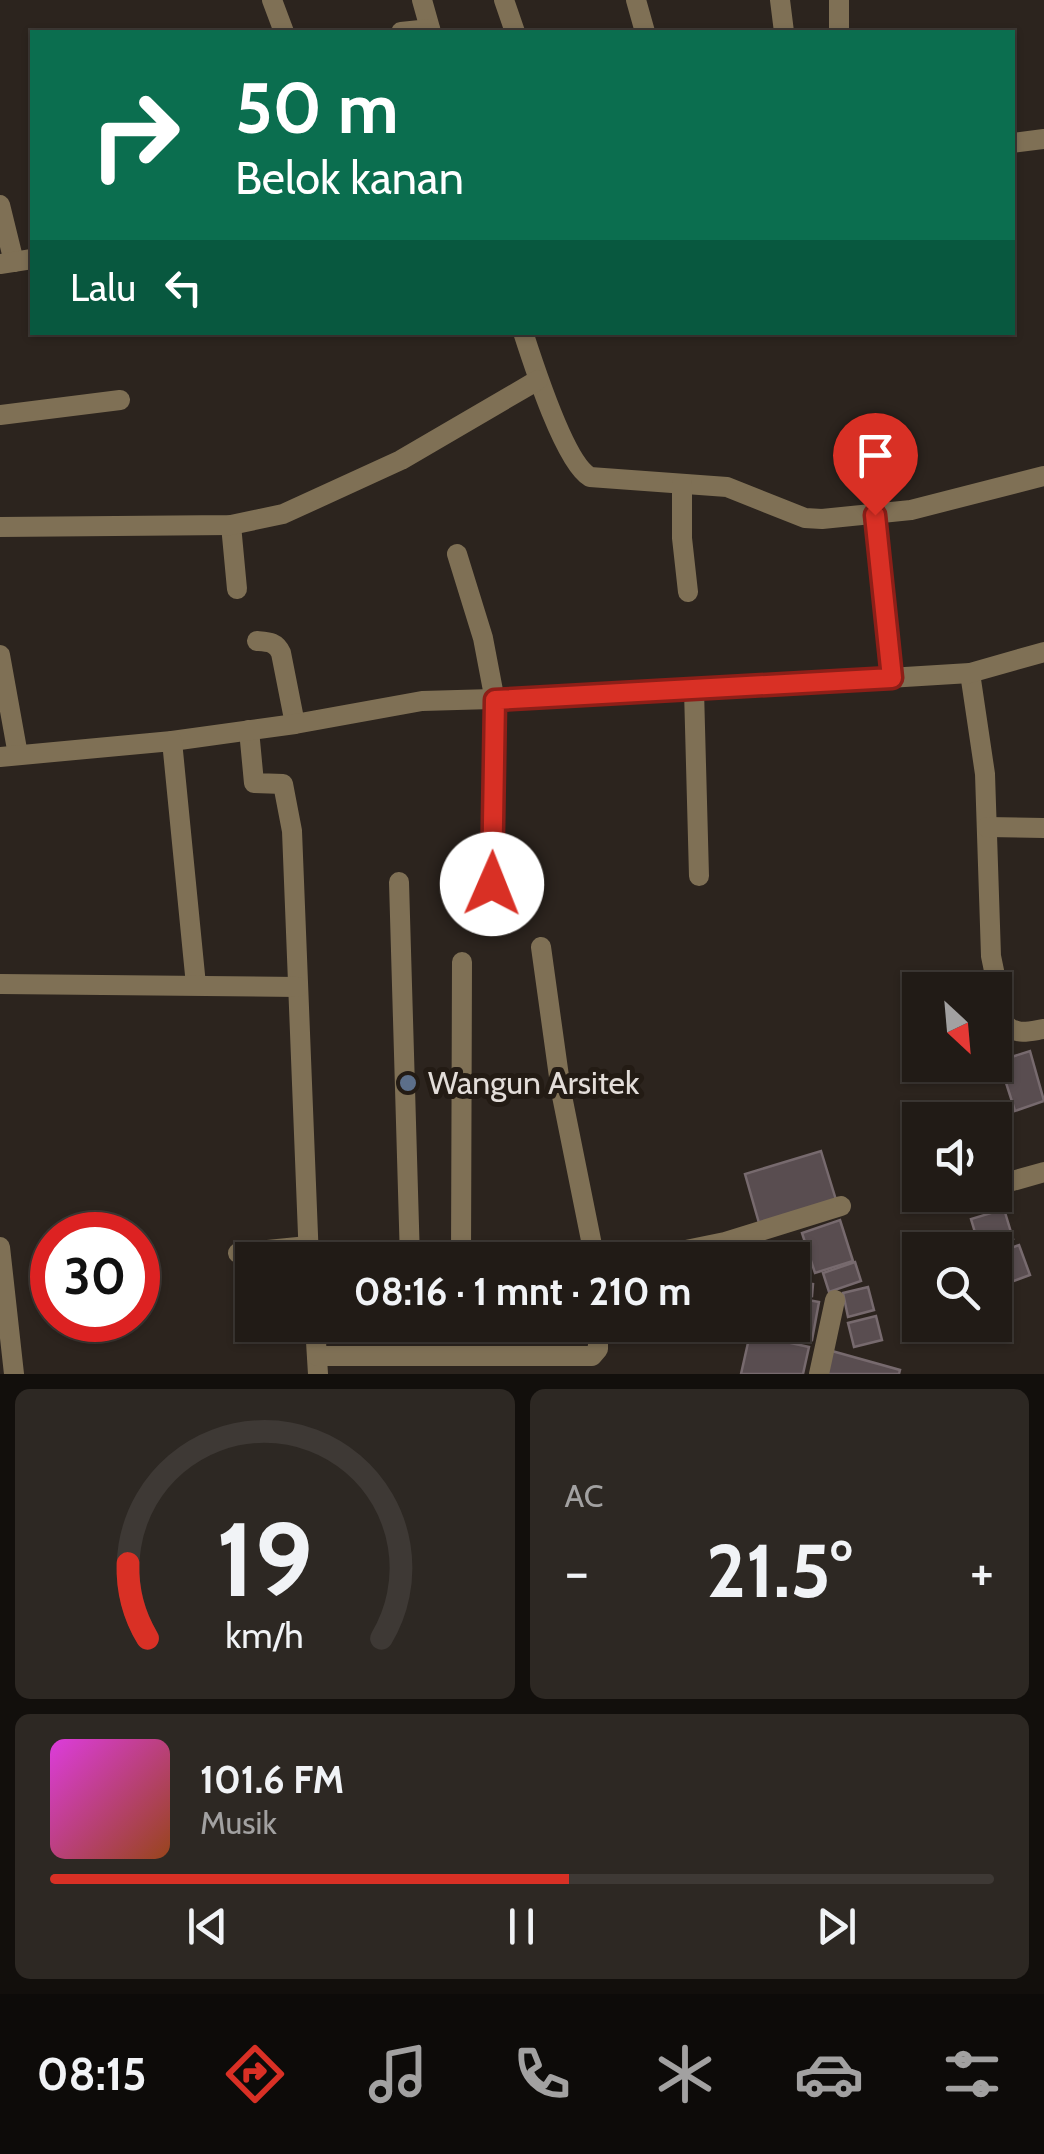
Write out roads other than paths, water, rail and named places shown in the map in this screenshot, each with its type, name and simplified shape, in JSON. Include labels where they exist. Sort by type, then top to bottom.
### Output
[{"type":"street","points":[[272,0],[283,30]]},
{"type":"street","points":[[422,0],[431,30]]},
{"type":"street","points":[[504,0],[513,30]]},
{"type":"street","points":[[636,0],[644,30]]},
{"type":"street","points":[[780,0],[784,30]]},
{"type":"street","points":[[838,30],[839,0]]},
{"type":"street","points":[[1015,144],[1044,139]]},
{"type":"street","points":[[0,205],[16,262]]},
{"type":"street","points":[[524,335],[538,380],[582,472],[608,480],[728,486],[805,518],[875,515],[939,504],[1044,476]]},
{"type":"street","points":[[0,527],[231,525],[283,514],[401,460],[538,380]]},
{"type":"street","points":[[0,414],[120,400]]},
{"type":"street","points":[[682,484],[688,592]]},
{"type":"street","points":[[875,515],[892,678]]},
{"type":"street","points":[[231,525],[237,589]]},
{"type":"street","points":[[457,554],[483,638],[495,700],[492,884]]},
{"type":"street","points":[[257,640],[278,645],[294,724]]},
{"type":"street","points":[[0,656],[9,756],[172,741],[422,701],[970,673],[1044,652]]},
{"type":"street","points":[[970,673],[986,774],[991,956],[1005,1024],[1011,1031],[1044,1029]]},
{"type":"street","points":[[694,690],[700,876]]},
{"type":"street","points":[[249,730],[254,782],[283,784],[294,852],[309,1242]]},
{"type":"street","points":[[172,741],[196,985]]},
{"type":"street","points":[[987,826],[1044,828]]},
{"type":"street","points":[[399,882],[409,1242]]},
{"type":"street","points":[[541,948],[561,1091],[591,1242]]},
{"type":"street","points":[[461,1242],[462,962]]},
{"type":"street","points":[[0,984],[298,988]]},
{"type":"street","points":[[1012,1181],[1044,1172]]},
{"type":"street","points":[[725,1242],[841,1206]]},
{"type":"street","points":[[0,1247],[3,1310],[14,1374]]},
{"type":"street","points":[[819,1374],[835,1300]]},
{"type":"street","points":[[318,1365],[592,1356],[598,1342]]},
{"type":"place","name":"Wangun Arsitek","points":[[408,1083]]}]
